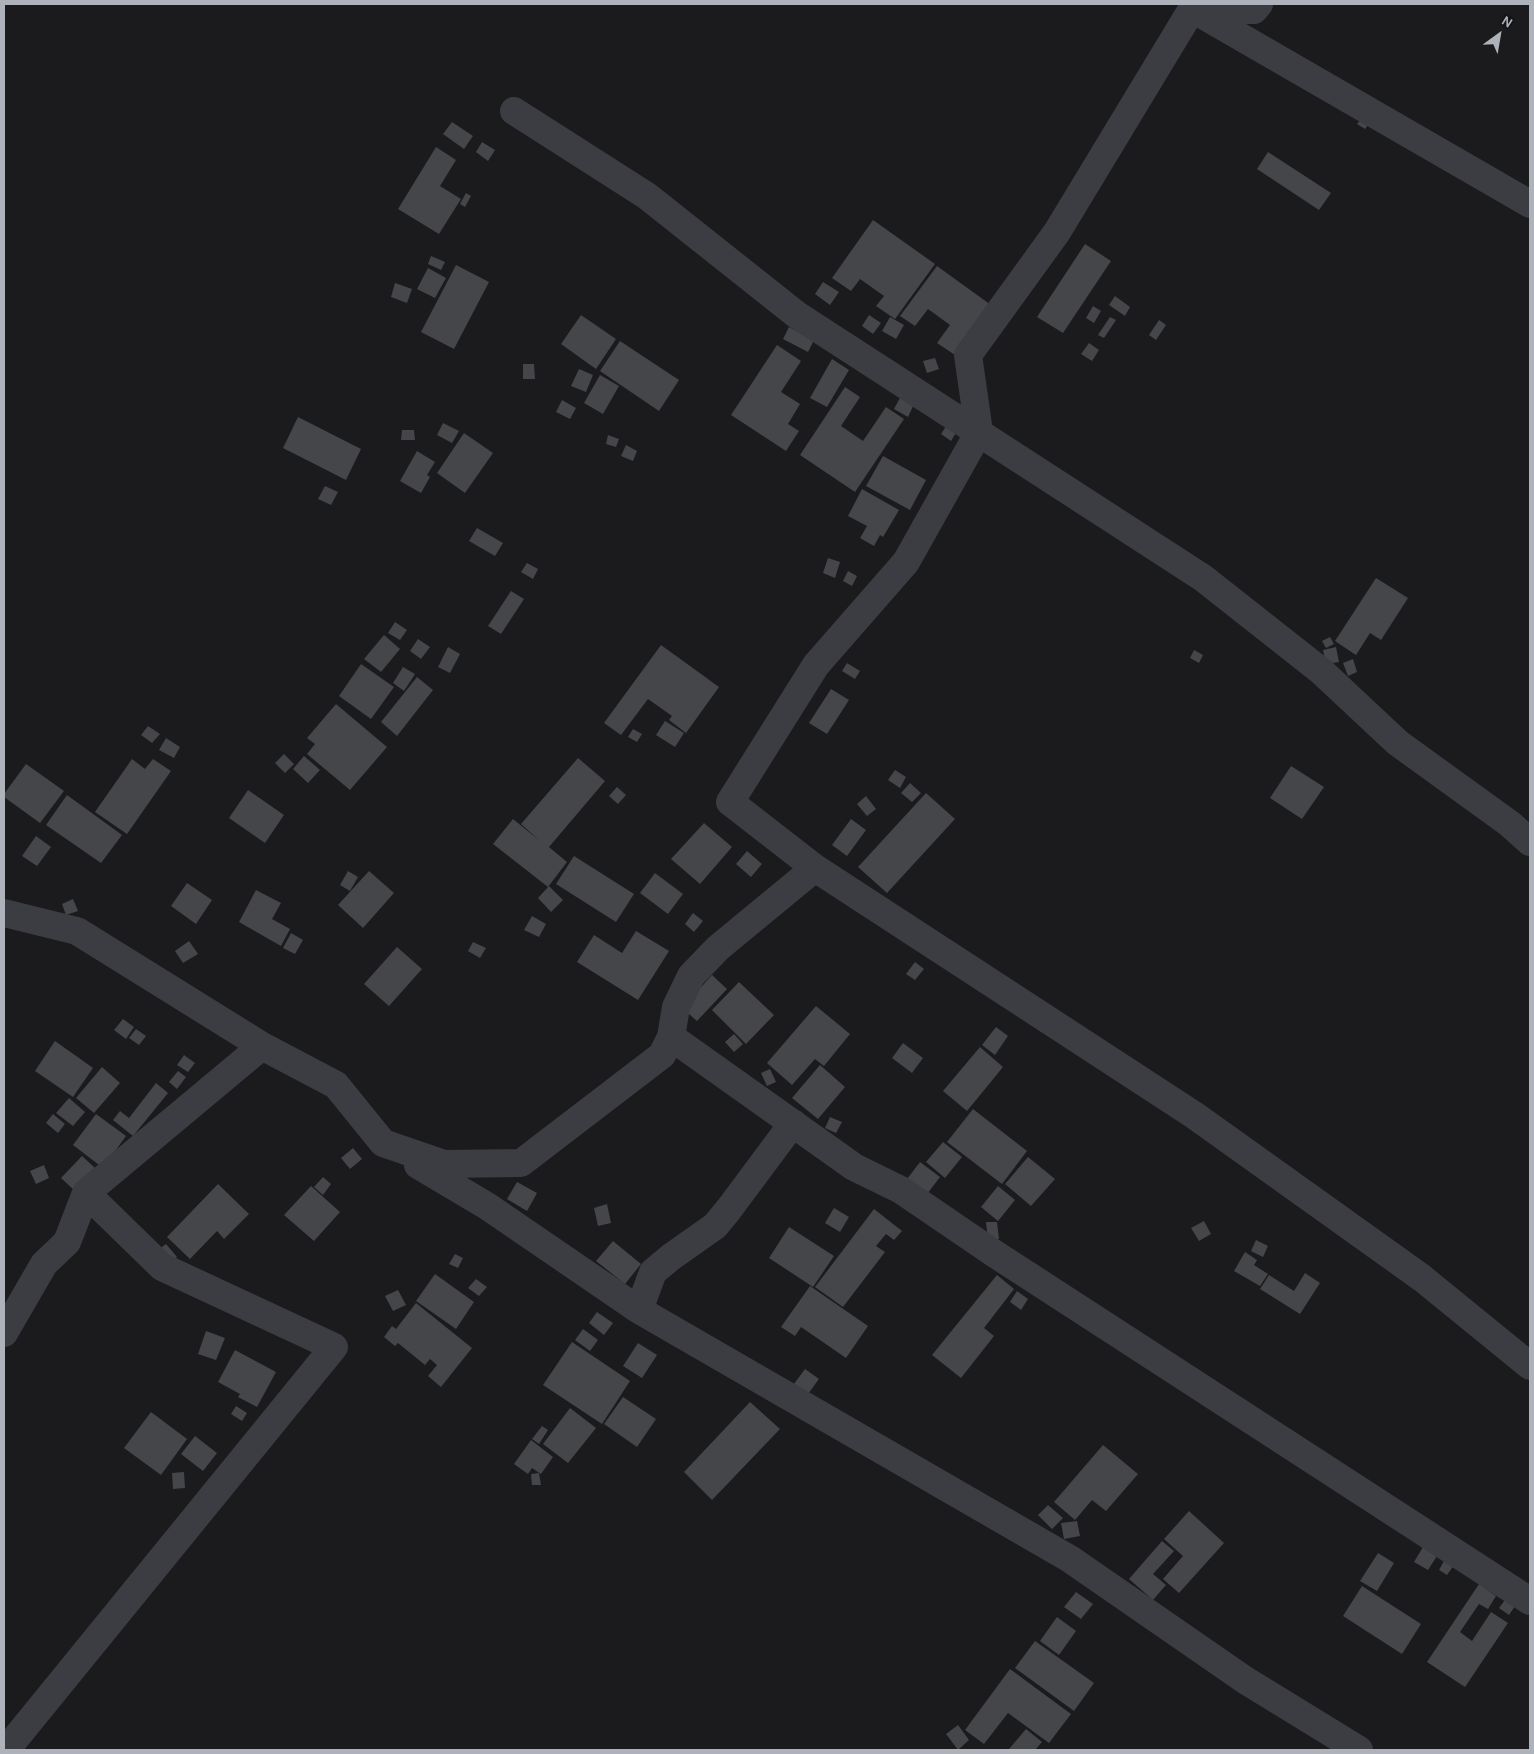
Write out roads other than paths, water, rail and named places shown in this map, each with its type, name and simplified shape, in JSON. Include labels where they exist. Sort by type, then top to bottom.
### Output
[{"type":"street","points":[[1188,6],[1254,10],[1258,4]]},
{"type":"street","points":[[1188,6],[1530,204]]},
{"type":"street","points":[[1188,6],[1057,232],[968,355],[979,432],[906,562],[816,665],[730,802],[815,868],[1194,1115],[1422,1278],[1530,1366]]},
{"type":"street","points":[[514,111],[647,196],[797,315],[1203,578],[1321,671],[1398,743],[1510,824],[1530,842]]},
{"type":"street","points":[[383,1144],[444,1164],[521,1163],[662,1055],[671,1036],[676,1007],[691,976],[718,948],[815,868]]},
{"type":"street","points":[[4,913],[77,931],[262,1046],[336,1084],[383,1144],[487,1206],[639,1310],[1070,1559],[1245,1680],[1359,1750]]},
{"type":"street","points":[[671,1036],[854,1167],[901,1190],[992,1252],[1530,1601]]},
{"type":"street","points":[[4,1333],[44,1264],[67,1242],[86,1193],[262,1046]]},
{"type":"street","points":[[639,1310],[653,1272],[715,1226],[793,1124]]},
{"type":"street","points":[[6,1750],[334,1347],[162,1267],[86,1193]]}]
